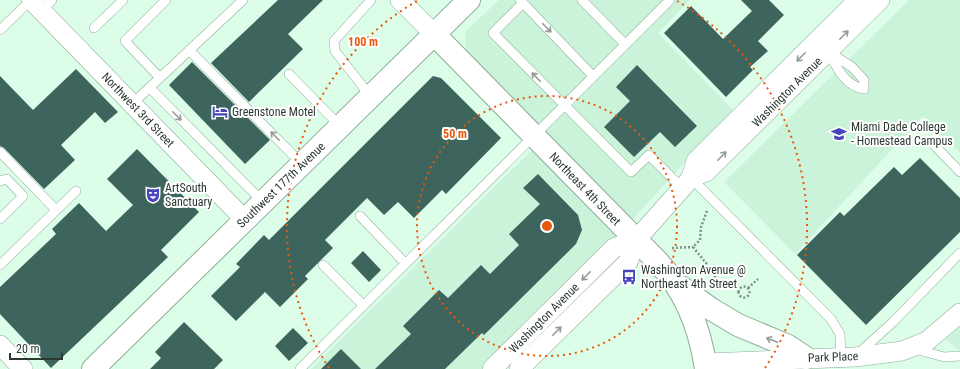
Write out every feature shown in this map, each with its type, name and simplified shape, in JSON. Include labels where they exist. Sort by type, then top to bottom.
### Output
[{"type":"street","points":[[400,0],[434,34]]},
{"type":"street","name":"Southwest 177th Avenue","points":[[93,369],[469,0]]},
{"type":"street","name":"Washington Avenue","points":[[822,46],[858,0]]},
{"type":"street","name":"Washington Avenue","points":[[519,369],[628,262],[636,240],[686,183],[696,161],[822,46],[880,0]]},
{"type":"street","name":"Northwest 3rd Street","points":[[39,3],[132,104],[245,220]]},
{"type":"street","name":"Northeast 4th Street","points":[[434,34],[636,240],[674,281],[685,299],[695,321],[706,366]]},
{"type":"street","name":"Washington Avenue","points":[[492,369],[614,248],[636,240]]},
{"type":"street","points":[[674,281],[721,316],[756,334],[788,346],[806,364]]},
{"type":"street","name":"Park Place","points":[[706,366],[806,364],[848,357],[890,354],[913,348],[935,336],[960,313]]},
{"type":"street","points":[[0,345],[23,369]]},
{"type":"lane","points":[[94,28],[123,0]]},
{"type":"lane","points":[[160,78],[125,41],[166,0]]},
{"type":"lane","points":[[132,104],[243,0]]},
{"type":"lane","points":[[371,0],[334,41],[335,51],[371,97]]},
{"type":"lane","points":[[582,0],[625,44]]},
{"type":"lane","points":[[300,369],[670,0]]},
{"type":"lane","points":[[593,76],[521,2],[494,33],[631,172],[649,155],[686,183],[831,319],[840,334],[848,357],[892,322],[960,253]]},
{"type":"lane","points":[[0,30],[39,3]]},
{"type":"lane","points":[[189,50],[302,164]]},
{"type":"lane","points":[[289,74],[340,127]]},
{"type":"lane","points":[[150,88],[263,202]]},
{"type":"lane","points":[[935,146],[960,172]]},
{"type":"lane","points":[[0,152],[56,210]]},
{"type":"lane","points":[[0,180],[7,179],[23,196],[0,220]]},
{"type":"lane","points":[[0,265],[76,191]]},
{"type":"lane","points":[[360,216],[405,263]]},
{"type":"lane","points":[[323,265],[363,306]]},
{"type":"lane","points":[[913,348],[944,357],[960,356]]},
{"type":"path","points":[[671,248],[693,247],[700,240],[703,218],[707,211]]},
{"type":"path","points":[[693,247],[714,273],[720,292]]},
{"type":"path","points":[[748,288],[742,287],[738,290],[739,295],[743,298],[748,296],[748,288],[758,279]]},
{"type":"shaded area","points":[[499,0],[690,0],[658,33],[733,110],[633,219],[482,369],[311,369],[547,135],[466,53],[465,32]]},
{"type":"shaded area","name":"Miami Dade College - Homestead Campus","points":[[909,0],[960,0],[960,153],[923,116],[795,254],[724,182]]},
{"type":"shaded area","points":[[960,325],[960,352],[946,339]]},
{"type":"building","points":[[278,0],[323,0],[288,34],[303,49],[249,102],[211,63]]},
{"type":"building","points":[[741,0],[769,0],[784,15],[758,41],[768,51],[750,67],[753,70],[726,97],[664,33],[691,6],[723,39],[752,11]]},
{"type":"building","name":"Greenstone Motel","points":[[192,62],[270,140],[245,164],[169,85]]},
{"type":"building","points":[[637,65],[697,126],[675,147],[660,132],[634,157],[604,127],[630,101],[616,87]]},
{"type":"building","points":[[76,69],[118,112],[105,123],[95,112],[61,145],[75,160],[44,189],[4,148],[0,146],[0,76],[33,110]]},
{"type":"building","points":[[433,76],[441,78],[501,138],[446,194],[442,190],[414,218],[398,202],[384,215],[367,198],[325,240],[333,248],[305,276],[308,279],[280,307],[265,292],[236,321],[211,296],[240,267],[236,264],[264,235],[269,240]]},
{"type":"building","points":[[137,149],[199,212],[161,250],[168,257],[51,368],[0,314],[0,287],[56,234],[52,229],[79,203],[106,231],[133,205],[107,179]]},
{"type":"building","points":[[920,158],[960,198],[960,232],[866,325],[797,255],[840,212],[844,216],[894,167],[902,175]]},
{"type":"building","points":[[538,174],[578,215],[582,230],[576,244],[484,335],[482,333],[445,369],[375,369],[411,334],[403,326],[439,290],[448,298],[481,265],[490,274],[519,245],[509,234],[540,204],[523,188]]},
{"type":"building","points":[[363,251],[381,270],[369,282],[351,263]]},
{"type":"building","points":[[184,322],[223,360],[214,369],[150,369],[161,358],[155,352]]},
{"type":"building","points":[[293,328],[308,343],[289,361],[275,346]]},
{"type":"building","points":[[341,349],[361,369],[321,369]]},
{"type":"place","name":"Greenstone Motel","points":[[220,112]]},
{"type":"place","name":"Miami Dade College - Homestead Campus","points":[[839,134]]},
{"type":"place","name":"ArtSouth Sanctuary","points":[[153,195]]},
{"type":"place","name":"Washington Avenue @ Northeast 4th Street","points":[[629,277]]}]
